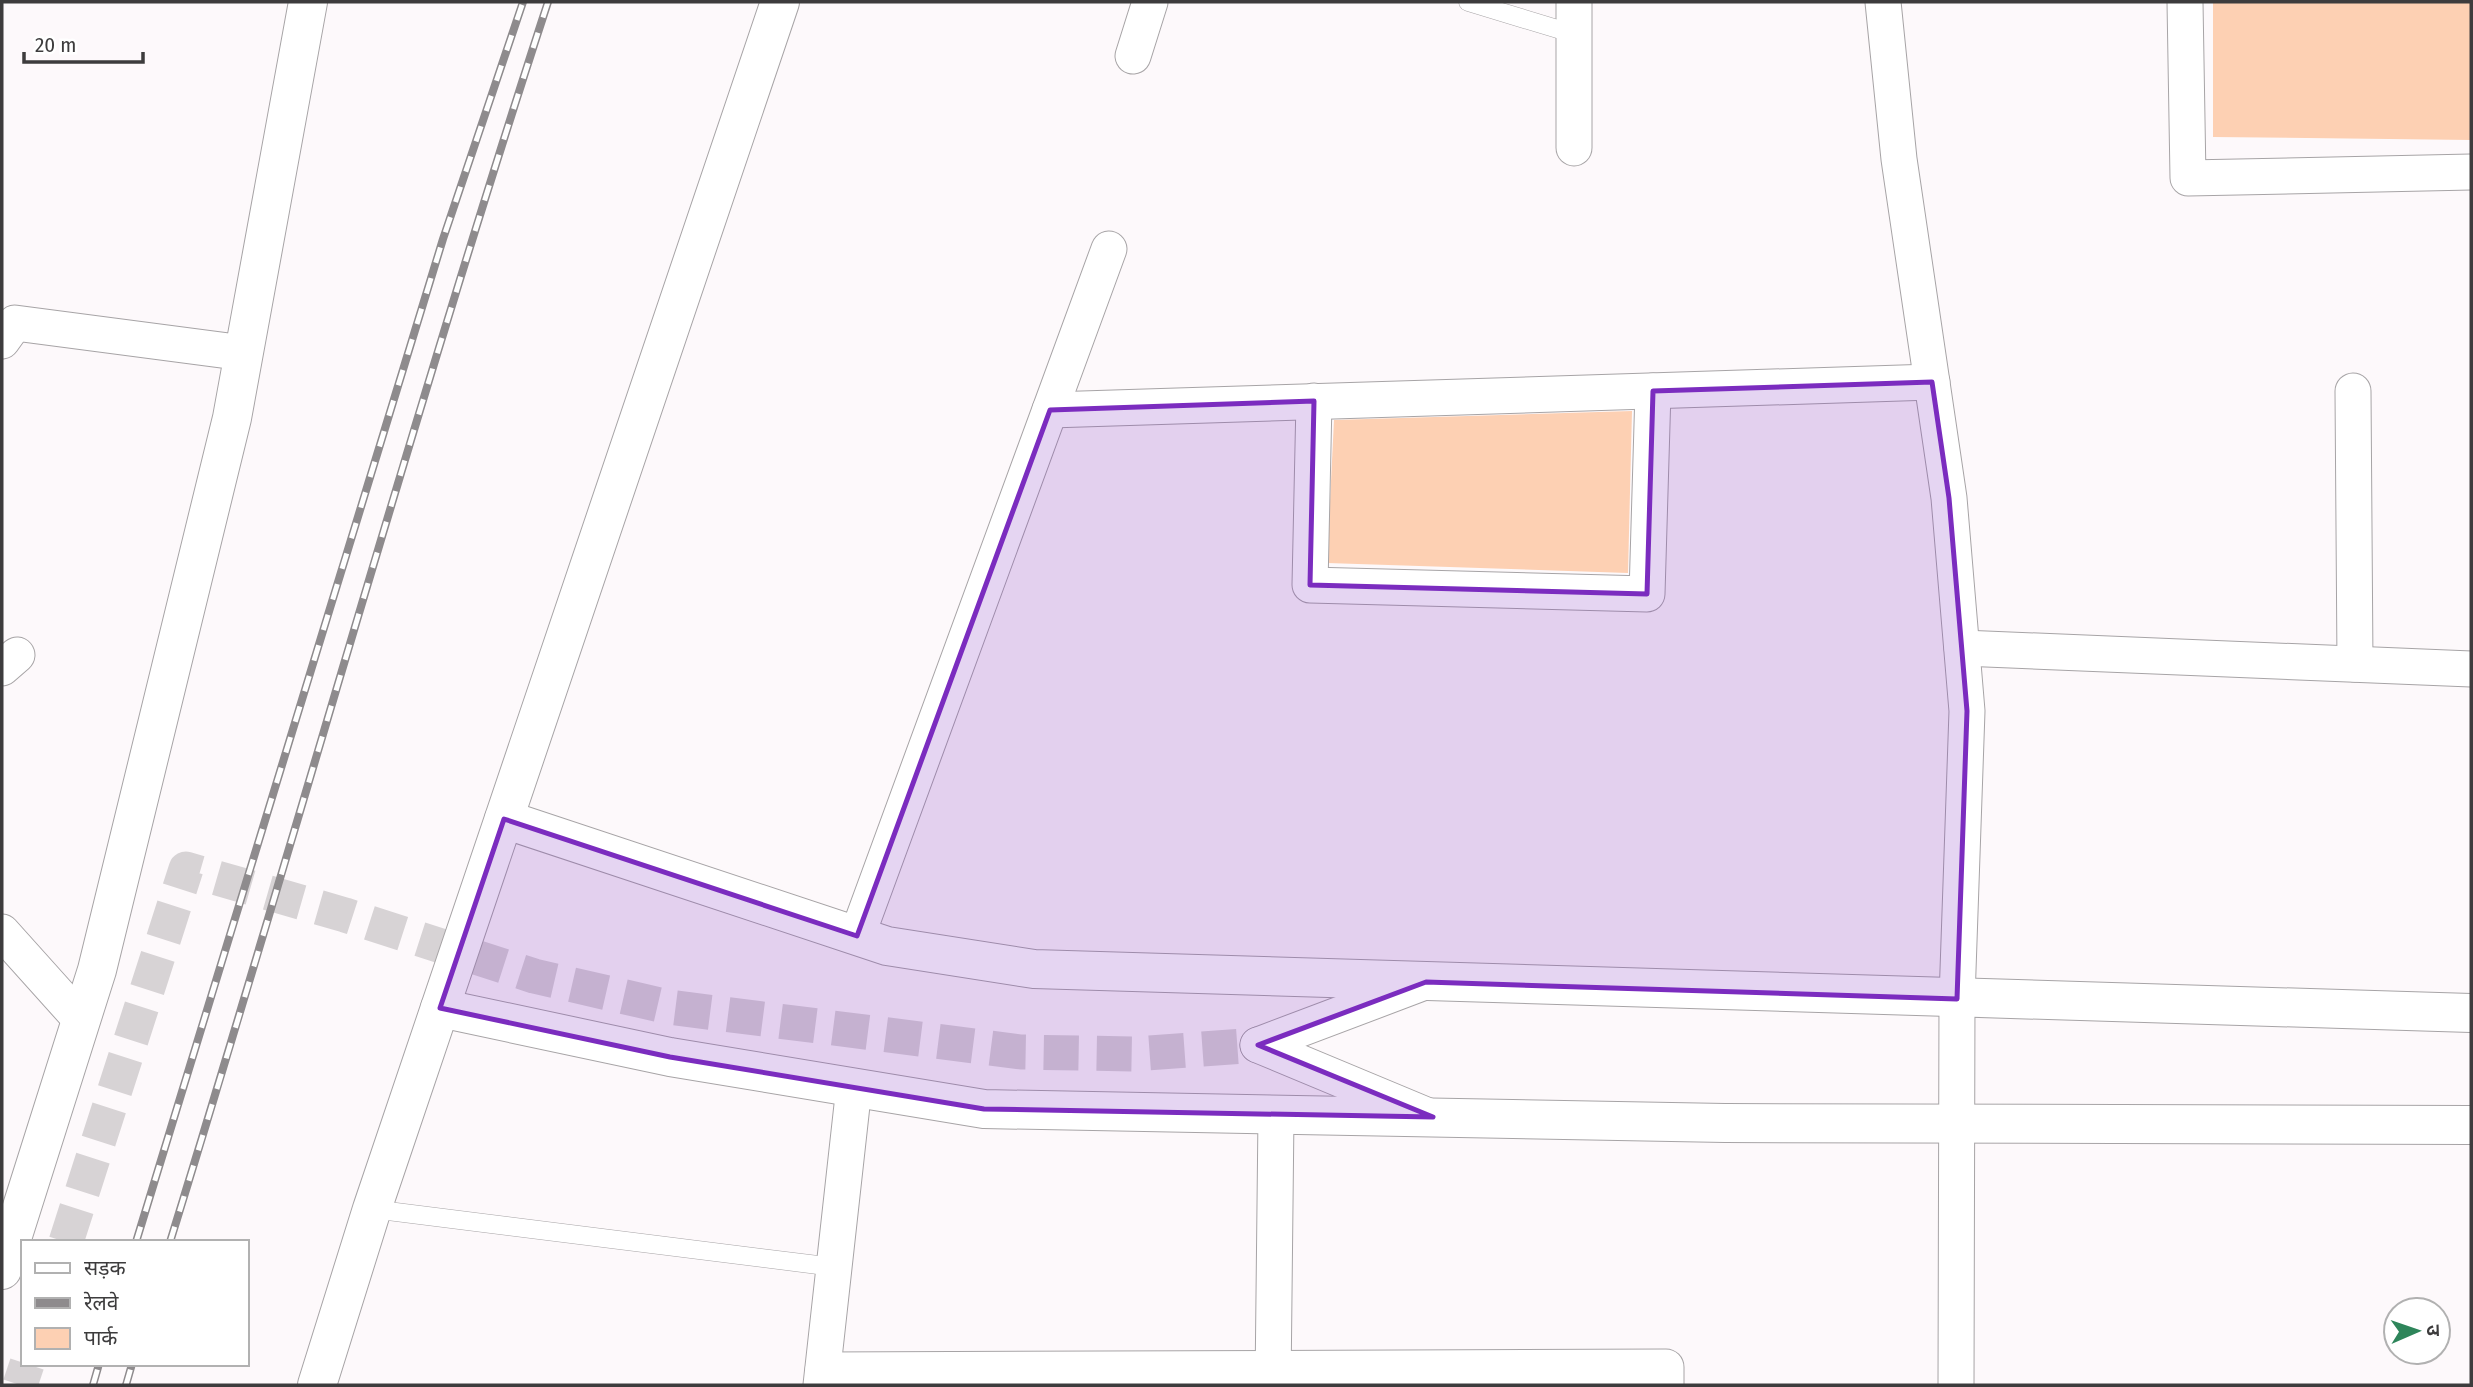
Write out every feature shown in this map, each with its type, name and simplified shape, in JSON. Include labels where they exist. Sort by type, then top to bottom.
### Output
[{"type":"street","points":[[2,1269],[97,970],[232,418],[308,2]]},
{"type":"street","points":[[317,1385],[372,1209],[780,2]]},
{"type":"street","points":[[1133,56],[1150,2]]},
{"type":"street","points":[[1883,2],[1899,159],[1949,498],[1967,711],[1957,999],[1956,1385]]},
{"type":"street","points":[[2185,2],[2188,178],[2471,172]]},
{"type":"street","points":[[1574,18],[1574,148]]},
{"type":"street","points":[[857,936],[1109,248]]},
{"type":"street","points":[[2,341],[15,323],[244,353]]},
{"type":"street","points":[[1050,410],[1932,382]]},
{"type":"street","points":[[1314,401],[1310,585],[1647,594],[1653,391]]},
{"type":"street","points":[[2353,391],[2355,664]]},
{"type":"street","points":[[1962,648],[2471,669]]},
{"type":"street","points":[[504,819],[887,946],[1034,969],[2471,1013]]},
{"type":"street","points":[[2,932],[81,1020]]},
{"type":"street","points":[[1426,982],[1258,1045],[1433,1118]]},
{"type":"street","points":[[440,1008],[670,1057],[985,1109],[1725,1123],[2471,1125]]},
{"type":"street","points":[[854,1087],[822,1377],[1273,1377],[1666,1367],[1666,1385]]},
{"type":"street","points":[[1273,1377],[1276,1115]]},
{"type":"lane","points":[[1468,2],[1574,18]]},
{"type":"lane","points":[[372,1209],[834,1267]]},
{"type":"highlighted area","points":[[1932,382],[1949,498],[1967,711],[1957,999],[1426,982],[1258,1045],[1433,1117],[984,1109],[670,1057],[440,1008],[504,819],[857,936],[1050,410],[1314,401],[1310,585],[1647,594],[1653,391]]},
{"type":"green space","points":[[2213,2],[2471,2],[2471,140],[2213,137]]},
{"type":"green space","points":[[1632,411],[1628,573],[1327,563],[1334,420]]},
{"type":"tunnel","points":[[67,1240],[186,869],[345,915],[534,976],[669,1007],[1021,1052],[1134,1054],[1258,1045]]},
{"type":"tunnel","points":[[20,1385],[26,1366]]},
{"type":"railway","points":[[137,1240],[443,239],[523,2]]},
{"type":"railway","points":[[171,1240],[450,311],[548,2]]},
{"type":"railway","points":[[93,1385],[98,1366]]},
{"type":"railway","points":[[126,1385],[131,1366]]}]
